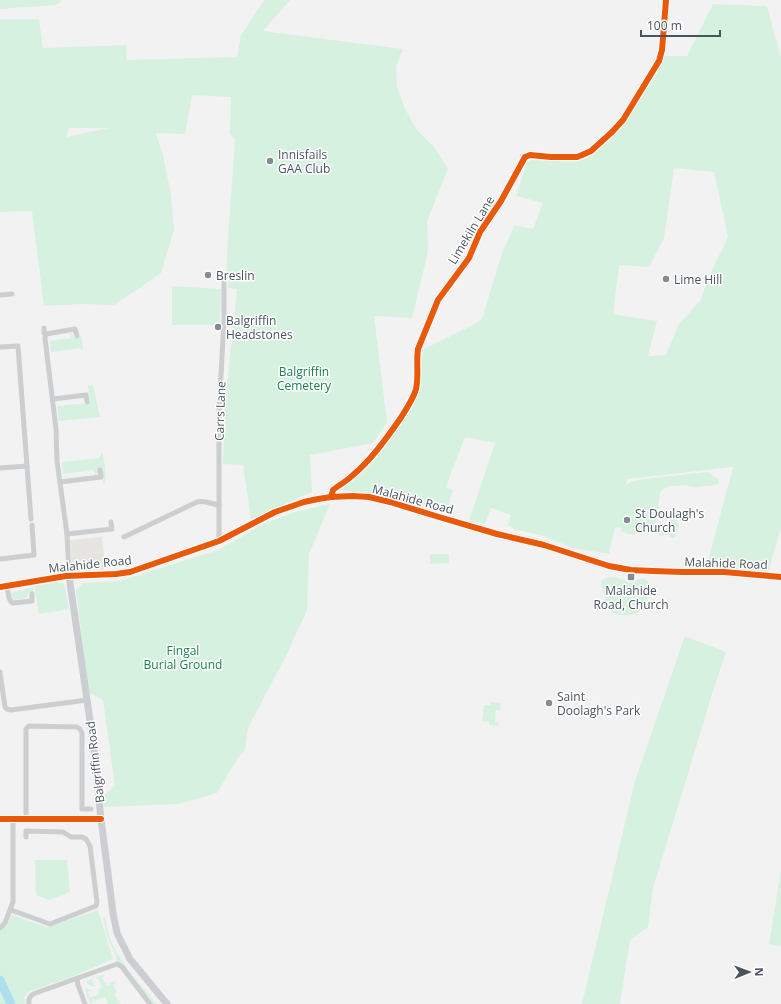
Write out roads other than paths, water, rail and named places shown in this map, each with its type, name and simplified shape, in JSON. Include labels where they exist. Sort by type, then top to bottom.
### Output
[{"type":"main road","name":"Malahide Road","points":[[4,586],[70,576],[130,572],[219,541],[275,512],[304,502],[331,497],[353,496],[369,497],[390,502],[490,532],[544,545],[616,568],[660,572],[735,572],[781,578]]},
{"type":"main road","name":"Balgriffin Road","points":[[70,576],[93,741],[113,913],[117,932],[130,959],[167,1004]]},
{"type":"street","name":"Limekiln Lane","points":[[331,497],[333,490],[352,476],[372,456],[388,437],[410,404],[418,381],[418,349],[438,300],[469,258],[480,232],[502,201],[525,157],[530,155],[551,157],[582,155],[591,151],[623,120],[659,61],[662,50],[666,0]]},
{"type":"street","name":"Carrs Lane","points":[[219,541],[219,411],[224,320],[224,281]]},
{"type":"street","points":[[0,295],[12,294]]},
{"type":"street","points":[[44,328],[44,333],[46,334],[45,338],[53,399],[57,462],[67,534],[70,576]]},
{"type":"street","points":[[46,334],[75,329],[77,336]]},
{"type":"street","points":[[0,347],[18,346],[31,518]]},
{"type":"street","points":[[53,399],[86,394],[86,402]]},
{"type":"street","points":[[0,468],[27,466]]},
{"type":"street","points":[[60,482],[101,477],[100,470]]},
{"type":"street","points":[[124,537],[197,502],[206,501],[211,504],[219,505]]},
{"type":"street","points":[[67,534],[112,529],[111,522]]},
{"type":"street","points":[[0,559],[34,555],[32,525]]},
{"type":"street","points":[[4,586],[10,600],[13,602],[32,601],[32,594]]},
{"type":"street","points":[[0,672],[5,707],[7,709],[12,710],[87,700]]},
{"type":"street","points":[[26,819],[26,729],[29,726],[77,726],[80,729],[82,733],[82,809],[91,809]]},
{"type":"street","points":[[0,819],[101,819]]},
{"type":"street","points":[[0,928],[5,923],[11,910],[12,902],[13,819]]},
{"type":"street","points":[[11,910],[50,924],[96,906],[98,902],[90,846],[86,839],[79,836],[71,837],[62,832],[26,831],[26,837]]},
{"type":"street","points":[[29,1004],[30,996],[33,994],[114,965],[119,965],[122,967],[150,1004]]},
{"type":"street","points":[[77,979],[85,1004]]},
{"type":"waterway","points":[[0,980],[11,1004]]},
{"type":"place","name":"Innisfails GAA Club","points":[[270,161]]},
{"type":"place","name":"Breslin","points":[[208,275]]},
{"type":"place","name":"Lime Hill","points":[[666,279]]},
{"type":"place","name":"Balgriffin Headstones","points":[[218,327]]},
{"type":"place","name":"St Doulagh's Church","points":[[627,520]]},
{"type":"place","name":"Malahide Road, Church","points":[[631,577]]},
{"type":"place","name":"Saint Doolagh's Park","points":[[549,703]]},
{"type":"park label","name":"Balgriffin Cemetery","points":[[304,378]]},
{"type":"park label","name":"Fingal Burial Ground","points":[[183,657]]}]
